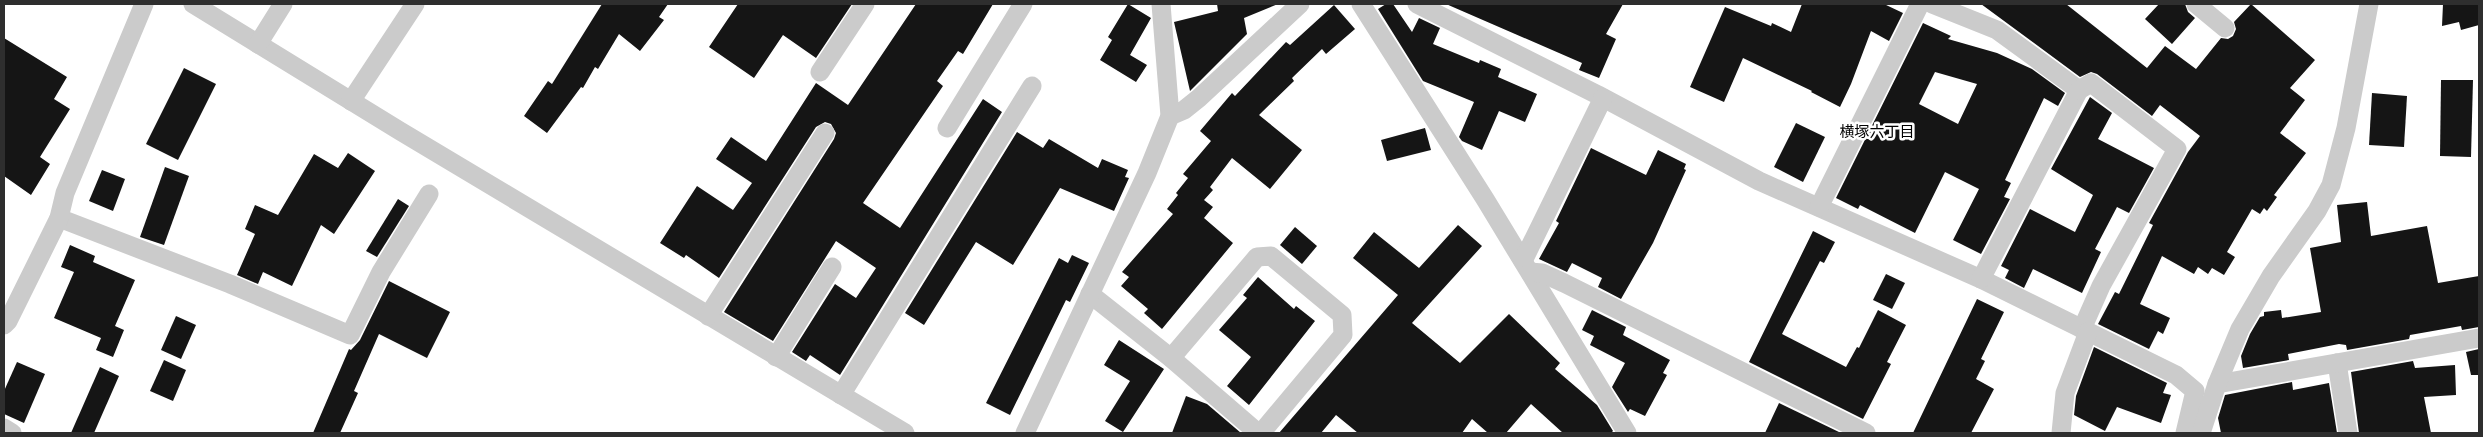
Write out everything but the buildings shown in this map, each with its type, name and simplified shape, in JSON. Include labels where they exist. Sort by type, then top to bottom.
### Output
[{"type":"street","points":[[4,325],[8,321],[59,218],[65,193],[144,4]]},
{"type":"street","points":[[193,4],[351,101],[905,433]]},
{"type":"street","points":[[258,44],[283,4]]},
{"type":"street","points":[[351,101],[415,4]]},
{"type":"street","points":[[820,72],[865,4]]},
{"type":"street","points":[[947,128],[1023,4]]},
{"type":"street","points":[[1025,433],[1147,173],[1170,116],[1160,4]]},
{"type":"street","points":[[1170,116],[1184,110],[1217,82],[1300,4]]},
{"type":"street","points":[[1361,4],[1527,267],[1627,433]]},
{"type":"street","points":[[1417,4],[1603,98],[1759,181],[1981,279],[2176,375],[2195,391],[2185,433]]},
{"type":"street","points":[[1819,207],[1920,4]]},
{"type":"street","points":[[1932,4],[1997,30],[2079,90]]},
{"type":"street","points":[[2196,4],[2225,28]]},
{"type":"street","points":[[2201,433],[2217,384],[2240,329],[2271,276],[2317,211],[2331,185],[2346,128],[2369,4]]},
{"type":"street","points":[[1981,279],[2079,90],[2091,83],[2177,150],[2101,286],[2065,393],[2061,433]]},
{"type":"street","points":[[841,395],[1032,86]]},
{"type":"street","points":[[1527,267],[1603,98]]},
{"type":"street","points":[[708,316],[825,133]]},
{"type":"street","points":[[59,218],[230,284],[350,335],[381,272],[428,194]]},
{"type":"street","points":[[1090,294],[1171,358],[1260,433],[1343,335],[1342,315],[1271,256],[1257,257],[1171,358]]},
{"type":"street","points":[[776,357],[832,267]]},
{"type":"street","points":[[1527,267],[1564,283],[1714,360],[1866,433]]},
{"type":"street","points":[[2217,384],[2479,338]]},
{"type":"street","points":[[2337,363],[2348,433]]},
{"type":"street","points":[[4,428],[12,433]]},
{"type":"district","name":"横塚六丁目","points":[[1877,132]]}]
